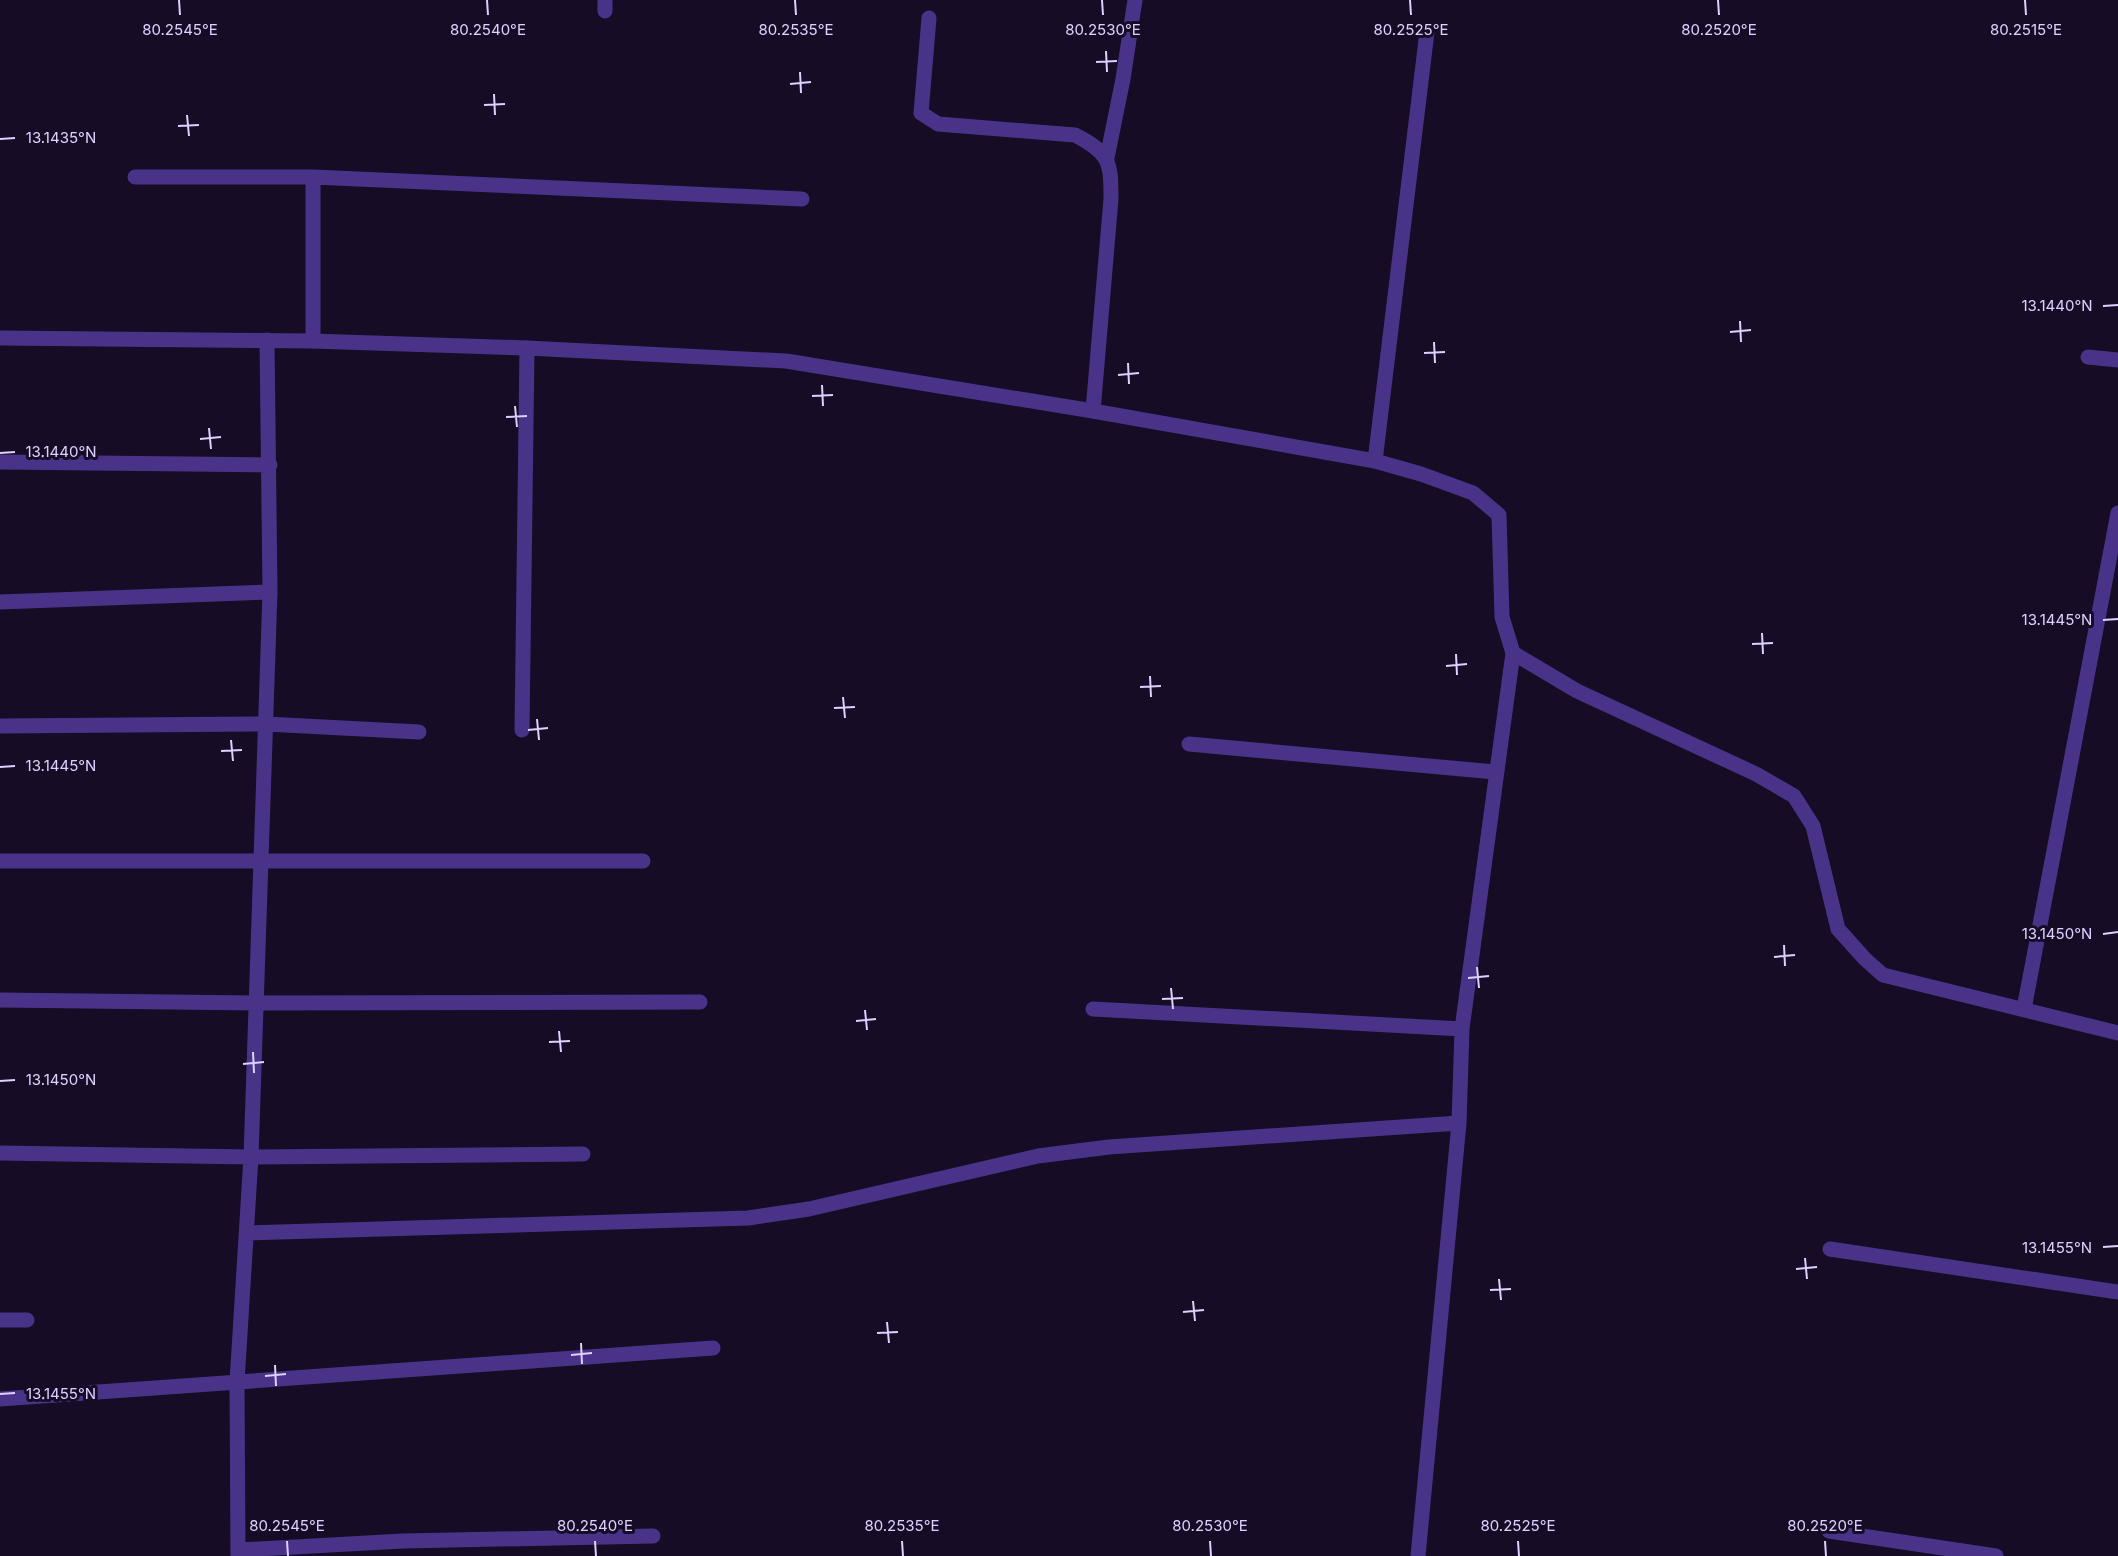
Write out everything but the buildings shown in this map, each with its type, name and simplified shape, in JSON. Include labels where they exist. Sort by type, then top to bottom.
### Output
[{"type":"street","points":[[1094,411],[1111,199],[1111,175],[1107,158],[1123,79],[1135,0]]},
{"type":"street","points":[[929,18],[921,113],[938,123],[1075,135],[1091,144],[1107,158]]},
{"type":"street","points":[[1375,461],[1427,32]]},
{"type":"street","points":[[135,177],[313,177],[802,199]]},
{"type":"street","points":[[313,177],[313,341]]},
{"type":"street","points":[[0,338],[313,341],[527,348],[786,361],[1094,411],[1375,461],[1421,474],[1473,493],[1499,515],[1502,617],[1513,653],[1495,772],[1462,1029],[1459,1123],[1418,1556]]},
{"type":"street","points":[[267,340],[270,592],[251,1157],[237,1382],[238,1553],[403,1541],[654,1536]]},
{"type":"street","points":[[522,730],[527,348]]},
{"type":"street","points":[[2088,357],[2118,360]]},
{"type":"street","points":[[0,462],[270,465]]},
{"type":"street","points":[[2024,1009],[2118,513]]},
{"type":"street","points":[[0,602],[270,592]]},
{"type":"street","points":[[1513,653],[1577,691],[1756,774],[1794,796],[1813,826],[1839,929],[1864,959],[1883,975],[2118,1033]]},
{"type":"street","points":[[0,726],[266,724],[419,732]]},
{"type":"street","points":[[1189,744],[1495,772]]},
{"type":"street","points":[[0,861],[643,861]]},
{"type":"street","points":[[0,1000],[256,1003],[700,1002]]},
{"type":"street","points":[[1093,1009],[1462,1029]]},
{"type":"street","points":[[247,1233],[748,1218],[809,1209],[1050,1155],[1109,1147],[1459,1123]]},
{"type":"street","points":[[0,1153],[251,1157],[583,1154]]},
{"type":"street","points":[[1830,1249],[2118,1292]]},
{"type":"street","points":[[0,1320],[27,1320]]},
{"type":"street","points":[[0,1399],[713,1348]]},
{"type":"street","points":[[1829,1531],[1945,1552],[1996,1556]]}]
